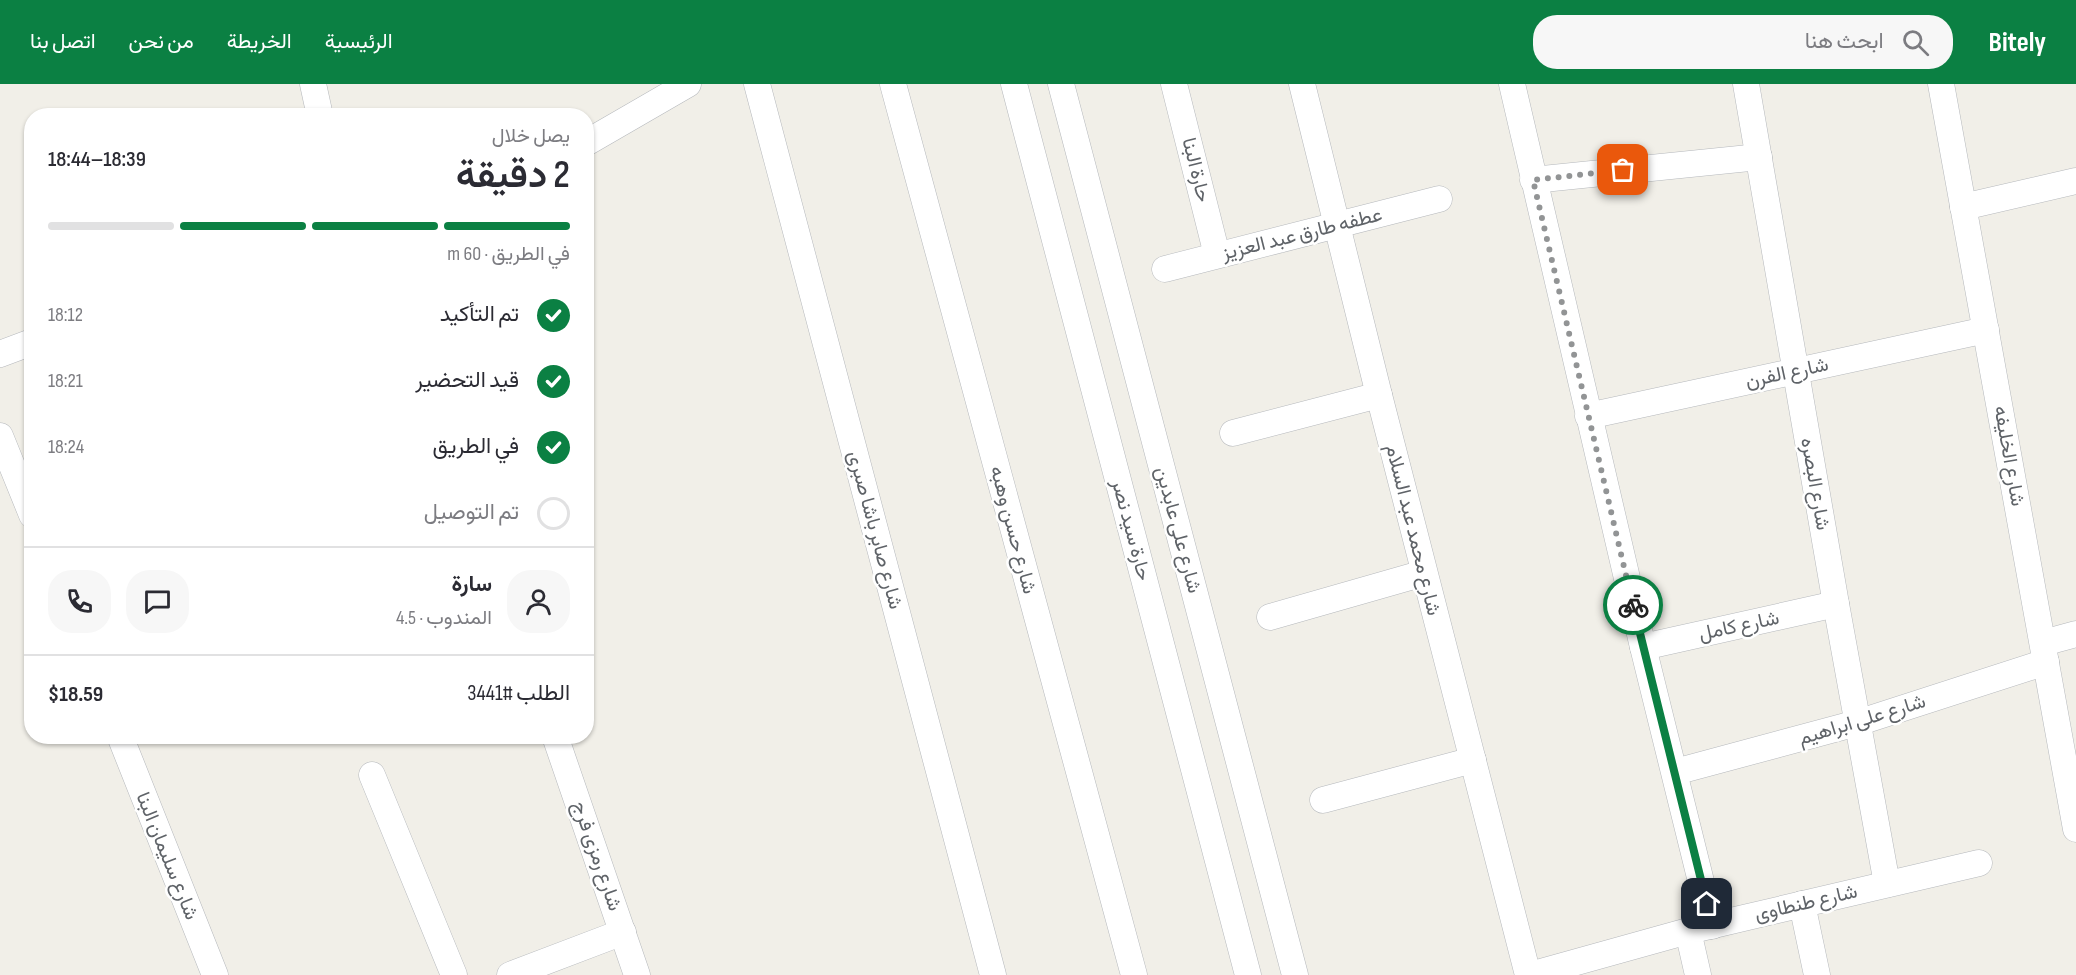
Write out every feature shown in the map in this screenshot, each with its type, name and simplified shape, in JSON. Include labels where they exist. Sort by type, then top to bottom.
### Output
[{"type":"street","points":[[313,84],[318,108]]},
{"type":"street","points":[[594,138],[688,84]]},
{"type":"street","name":"شارع صابر باشا صبرى","points":[[757,84],[993,975]]},
{"type":"street","name":"شارع حسن وهبه","points":[[893,84],[1134,975]]},
{"type":"street","name":"حارة سيد نصر","points":[[1014,84],[1248,975]]},
{"type":"street","name":"شارع على عابدين","points":[[1061,84],[1295,975]]},
{"type":"street","name":"حارة البنا","points":[[1174,84],[1217,255]]},
{"type":"street","name":"شارع محمد عبد السلام","points":[[1302,84],[1424,573],[1529,975]]},
{"type":"street","points":[[1512,84],[1587,416],[1642,647],[1675,772],[1700,928],[1698,975]]},
{"type":"street","name":"شارع البصره","points":[[1746,84],[1887,884]]},
{"type":"street","name":"شارع الخليفه","points":[[1941,84],[2076,829]]},
{"type":"street","points":[[1533,180],[1758,157]]},
{"type":"street","points":[[1963,207],[2076,181]]},
{"type":"street","name":"عطفه طارق عبد العزيز","points":[[1165,269],[1439,199]]},
{"type":"street","name":"شارع الفرن","points":[[1587,416],[1986,330]]},
{"type":"street","points":[[0,354],[24,345]]},
{"type":"street","points":[[1233,433],[1379,395]]},
{"type":"street","points":[[0,436],[24,495]]},
{"type":"street","points":[[1269,616],[1424,573]]},
{"type":"street","name":"شارع كامل","points":[[1642,647],[1836,604]]},
{"type":"street","name":"شارع على ابراهيم","points":[[1675,772],[1857,723],[2045,653],[2076,634]]},
{"type":"street","name":"شارع سليمان البنا","points":[[123,744],[215,975]]},
{"type":"street","name":"شارع رمزى فرج","points":[[558,744],[637,975]]},
{"type":"street","points":[[1323,800],[1473,760]]},
{"type":"street","points":[[372,775],[454,975]]},
{"type":"street","name":"شارع طنطاوى","points":[[1529,975],[1568,970],[1700,928],[1979,863]]},
{"type":"street","points":[[1802,904],[1817,975]]},
{"type":"street","points":[[510,975],[623,932]]},
{"type":"way so far","points":[[1623,170],[1533,180],[1633,605]]},
{"type":"route","points":[[1633,605],[1707,904]]}]
